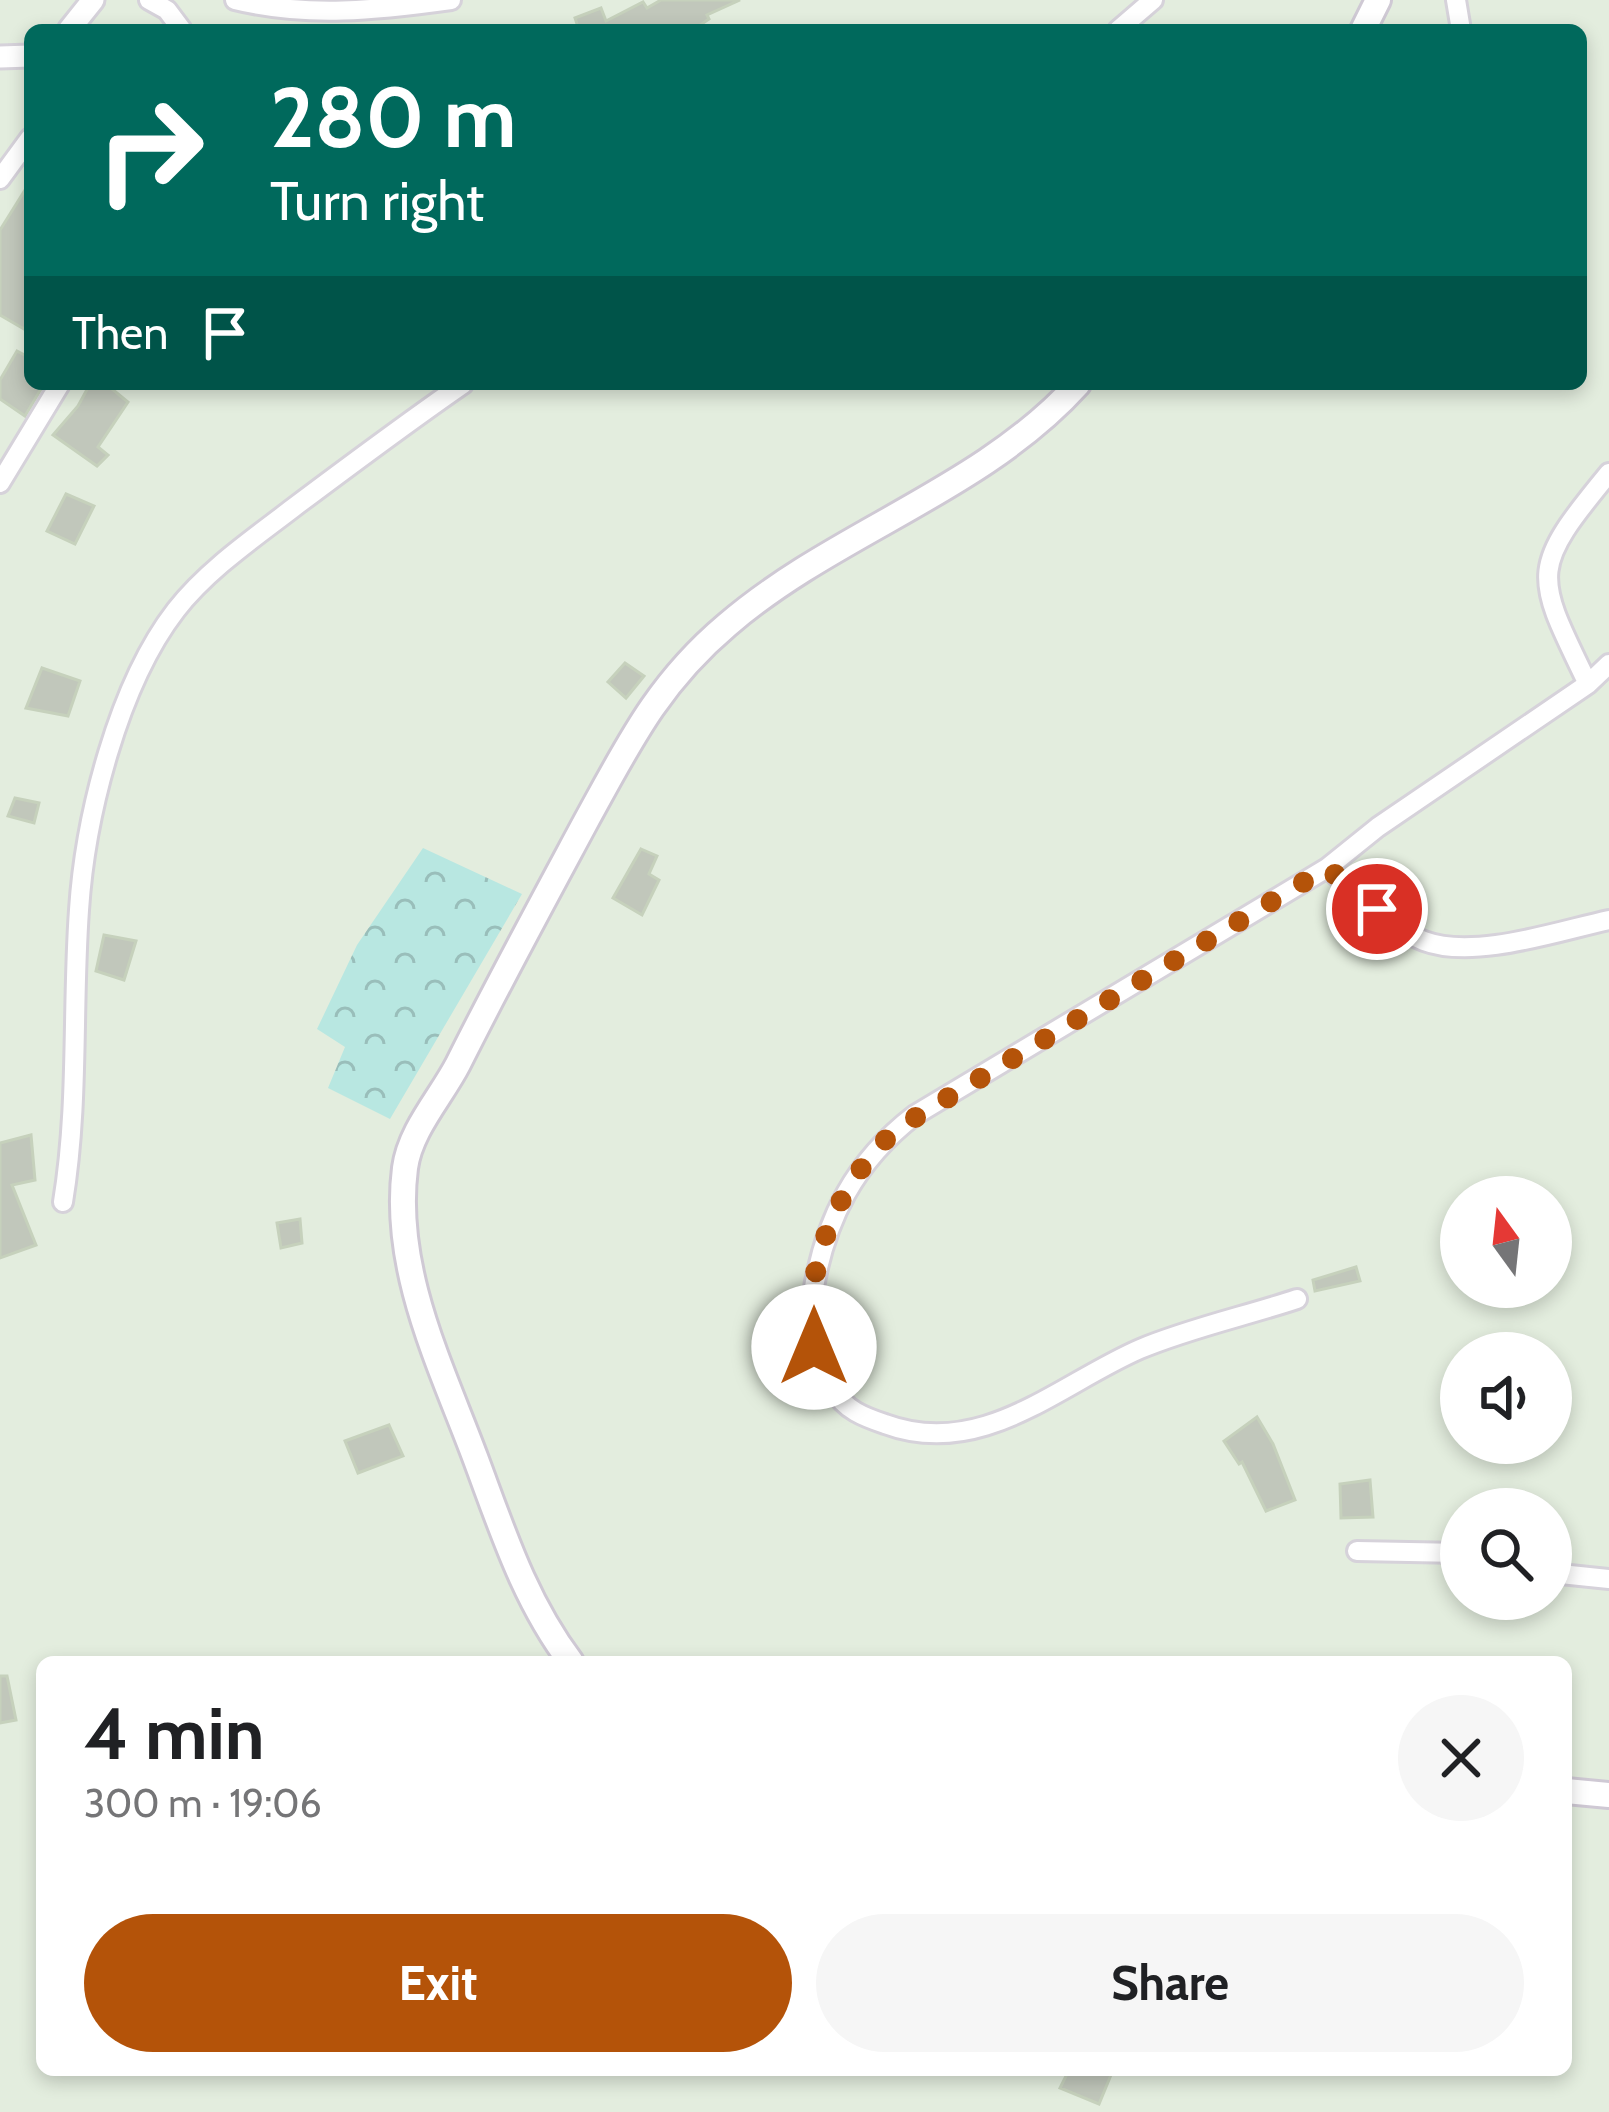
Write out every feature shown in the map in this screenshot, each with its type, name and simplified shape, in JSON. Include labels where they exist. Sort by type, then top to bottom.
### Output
[{"type":"main road","points":[[567,1656],[526,1594],[422,1316],[413,1286],[405,1217],[404,1170],[410,1145],[631,734],[671,679],[725,626],[772,589],[1004,450],[1071,390]]},
{"type":"main road","points":[[1572,1792],[1609,1795]]},
{"type":"street","points":[[149,0],[167,10],[178,24]]},
{"type":"street","points":[[235,0],[275,9],[366,12],[451,0]]},
{"type":"street","points":[[1125,24],[1153,0]]},
{"type":"street","points":[[0,179],[24,146]]},
{"type":"street","points":[[0,483],[56,390]]},
{"type":"street","points":[[63,1202],[74,1118],[79,908],[87,842],[134,686],[178,608],[242,547],[455,390]]},
{"type":"street","points":[[1588,684],[1558,622],[1546,571],[1550,552],[1609,473]]},
{"type":"street","points":[[1298,1299],[1145,1347],[1037,1407],[934,1433],[904,1431],[857,1414],[839,1399],[823,1371],[811,1325],[814,1286],[836,1210],[871,1154],[898,1128],[1327,868],[1378,827],[1588,684],[1609,664]]},
{"type":"street","points":[[1327,868],[1409,933],[1444,946],[1484,946],[1609,920]]},
{"type":"street","points":[[1357,1551],[1440,1553]]},
{"type":"street","points":[[1572,1576],[1609,1580]]},
{"type":"green space","points":[[423,848],[522,894],[390,1119],[328,1088],[345,1047],[317,1029],[357,945]]},
{"type":"building","points":[[661,0],[740,0],[707,15],[709,19],[702,24],[577,24],[575,18],[601,8],[606,21],[643,2],[647,8]]},
{"type":"building","points":[[24,192],[24,329],[0,315],[0,230]]},
{"type":"building","points":[[17,351],[24,355],[24,390],[40,390],[25,416],[0,399],[0,380]]},
{"type":"building","points":[[87,390],[113,390],[128,402],[98,447],[108,455],[97,466],[53,435]]},
{"type":"building","points":[[66,494],[94,506],[75,544],[47,531]]},
{"type":"building","points":[[625,663],[644,676],[626,698],[608,682]]},
{"type":"building","points":[[42,668],[80,681],[68,716],[26,708]]},
{"type":"building","points":[[15,798],[39,803],[34,823],[8,816]]},
{"type":"building","points":[[641,849],[657,856],[649,874],[659,880],[642,915],[613,898]]},
{"type":"building","points":[[104,935],[136,941],[124,980],[96,971]]},
{"type":"building","points":[[31,1135],[35,1180],[12,1185],[36,1245],[0,1258],[0,1143]]},
{"type":"building","points":[[300,1219],[302,1243],[281,1248],[277,1223]]},
{"type":"building","points":[[1356,1267],[1360,1281],[1315,1291],[1313,1280]]},
{"type":"building","points":[[1257,1417],[1295,1500],[1266,1511],[1242,1462],[1224,1441]]},
{"type":"building","points":[[389,1425],[403,1456],[358,1473],[345,1441]]},
{"type":"building","points":[[1370,1480],[1373,1517],[1341,1518],[1340,1484]]},
{"type":"building","points":[[0,1676],[7,1676],[16,1720],[0,1723]]},
{"type":"building","points":[[1066,2076],[1111,2076],[1099,2104],[1060,2088]]},
{"type":"route","points":[[814,1347],[814,1286],[836,1210],[871,1154],[898,1128],[1327,868],[1377,909]]}]
